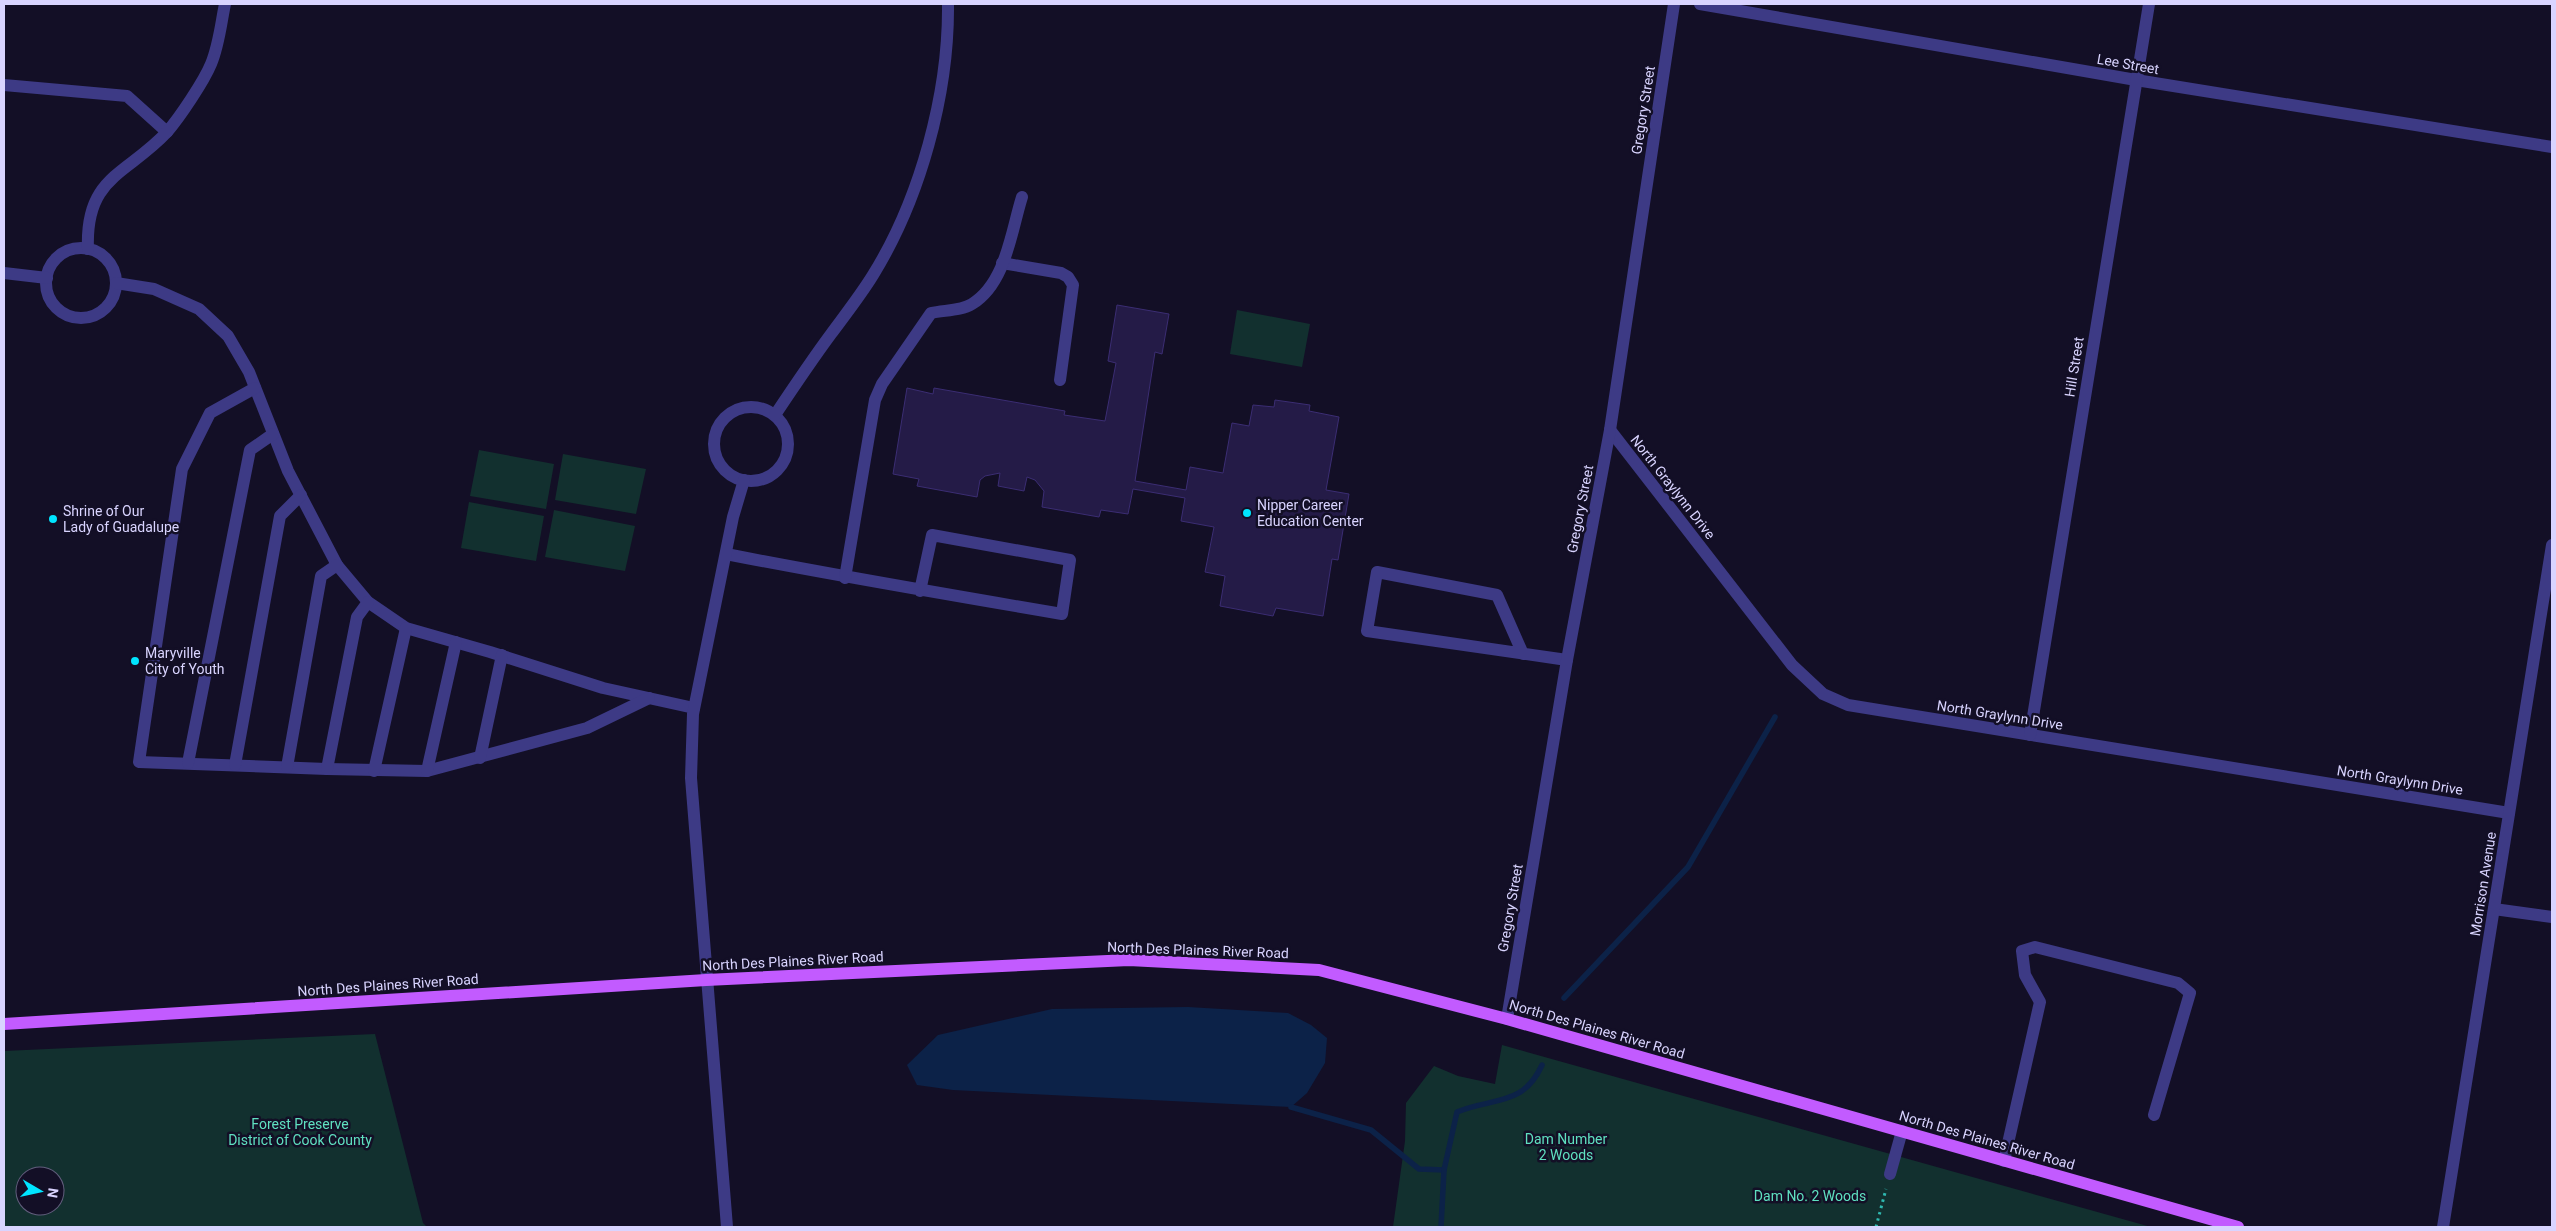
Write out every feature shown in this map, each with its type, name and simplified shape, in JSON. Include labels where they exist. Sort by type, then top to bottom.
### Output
[{"type":"main road","name":"North Des Plaines River Road","points":[[4,1024],[706,980],[1129,960],[1319,970],[1507,1019],[2238,1227]]},
{"type":"street","points":[[88,248],[87,227],[96,198],[112,177],[167,132],[211,64],[225,4]]},
{"type":"street","points":[[774,415],[873,275],[900,224],[919,180],[934,121],[948,29],[948,4]]},
{"type":"street","name":"Gregory Street","points":[[1507,1019],[1567,660],[1610,430],[1674,4]]},
{"type":"street","name":"Lee Street","points":[[1700,4],[2136,80],[2552,147]]},
{"type":"street","name":"Hill Street","points":[[2030,735],[2149,4]]},
{"type":"street","points":[[4,85],[127,96],[167,132]]},
{"type":"street","points":[[845,578],[875,400],[882,384],[931,313],[972,304],[996,278],[1022,197]]},
{"type":"street","points":[[88,248],[108,260],[114,271],[116,282],[114,294],[105,308],[90,317],[79,318],[67,315],[51,300],[47,290],[47,278],[50,267],[66,251],[88,248]]},
{"type":"street","points":[[1002,263],[1061,273],[1073,285],[1060,380]]},
{"type":"street","points":[[4,273],[47,278]]},
{"type":"street","points":[[116,282],[154,289],[199,309],[228,336],[255,388],[301,495],[337,565],[368,602],[406,628],[502,655],[603,688],[694,708]]},
{"type":"street","points":[[255,388],[210,412],[182,469],[139,762],[374,771],[427,771],[587,728],[648,698]]},
{"type":"street","points":[[752,407],[764,409],[774,415],[782,424],[787,436],[788,448],[785,459],[778,469],[768,477],[744,480],[733,476],[717,458],[716,434],[721,423],[729,414],[740,409],[752,407]]},
{"type":"street","name":"North Graylynn Drive","points":[[1610,430],[1792,665],[1823,694],[1848,706],[2509,813]]},
{"type":"street","points":[[188,763],[250,450],[274,434]]},
{"type":"street","points":[[727,1227],[691,778],[694,708],[733,516],[744,480]]},
{"type":"street","points":[[235,765],[280,516],[301,495]]},
{"type":"street","points":[[726,554],[845,578],[1062,614],[1070,560],[932,535],[920,590]]},
{"type":"street","name":"Morrison Avenue","points":[[2443,1227],[2552,545]]},
{"type":"street","points":[[287,767],[321,576],[337,565]]},
{"type":"street","points":[[1522,654],[1497,595],[1378,572],[1368,632],[1522,654],[1567,660]]},
{"type":"street","points":[[327,769],[357,617],[368,602]]},
{"type":"street","points":[[374,771],[406,628]]},
{"type":"street","points":[[427,771],[456,642]]},
{"type":"street","points":[[480,758],[502,655]]},
{"type":"street","points":[[2494,909],[2552,917]]},
{"type":"street","points":[[2004,1161],[2040,1002],[2025,976],[2022,951],[2035,947],[2178,983],[2190,993],[2154,1115]]},
{"type":"street","points":[[1890,1174],[1902,1132]]},
{"type":"path","points":[[1876,1227],[1890,1174]]},
{"type":"green space","points":[[1237,310],[1310,324],[1302,367],[1230,354]]},
{"type":"green space","points":[[479,450],[554,464],[546,509],[470,496]]},
{"type":"green space","points":[[563,454],[646,469],[636,514],[555,500]]},
{"type":"green space","points":[[469,502],[544,516],[536,561],[461,548]]},
{"type":"green space","points":[[554,510],[635,526],[625,571],[545,557]]},
{"type":"green space","name":"Forest Preserve District of Cook County","points":[[375,1034],[423,1223],[427,1227],[4,1227],[4,1051]]},
{"type":"green space","name":"Dam No. 2 Woods","points":[[1502,1045],[2151,1227],[1393,1227],[1405,1141],[1406,1103],[1434,1066],[1458,1076],[1495,1084]]},
{"type":"water","points":[[1188,1007],[1288,1013],[1311,1025],[1327,1038],[1325,1063],[1307,1093],[1291,1107],[953,1090],[917,1085],[907,1065],[938,1035],[1052,1009]]},
{"type":"building","points":[[1117,305],[1169,314],[1162,354],[1155,352],[1135,481],[1186,490],[1190,467],[1223,473],[1232,423],[1249,426],[1253,405],[1274,407],[1275,400],[1310,405],[1309,411],[1339,417],[1326,490],[1349,494],[1338,560],[1332,559],[1323,616],[1276,608],[1273,616],[1220,606],[1225,576],[1205,572],[1214,527],[1181,521],[1185,498],[1133,489],[1128,514],[1101,510],[1099,517],[1042,507],[1044,491],[1035,480],[1027,477],[1024,491],[998,486],[1000,473],[985,476],[980,480],[977,497],[917,486],[919,479],[893,474],[907,388],[933,394],[934,388],[1065,411],[1064,415],[1105,421],[1116,363],[1108,361]]},
{"type":"waterway","points":[[1564,998],[1688,867],[1775,717]]},
{"type":"waterway","points":[[1441,1227],[1444,1170],[1457,1112],[1506,1099],[1516,1094],[1526,1088],[1542,1065]]},
{"type":"waterway","points":[[1291,1107],[1371,1130],[1419,1169],[1444,1170]]},
{"type":"place","name":"Nipper Career Education Center","points":[[1247,513]]},
{"type":"place","name":"Shrine of Our Lady of Guadalupe","points":[[53,519]]},
{"type":"place","name":"Maryville City of Youth","points":[[135,661]]},
{"type":"park label","name":"Dam Number 2 Woods","points":[[1566,1148]]}]
